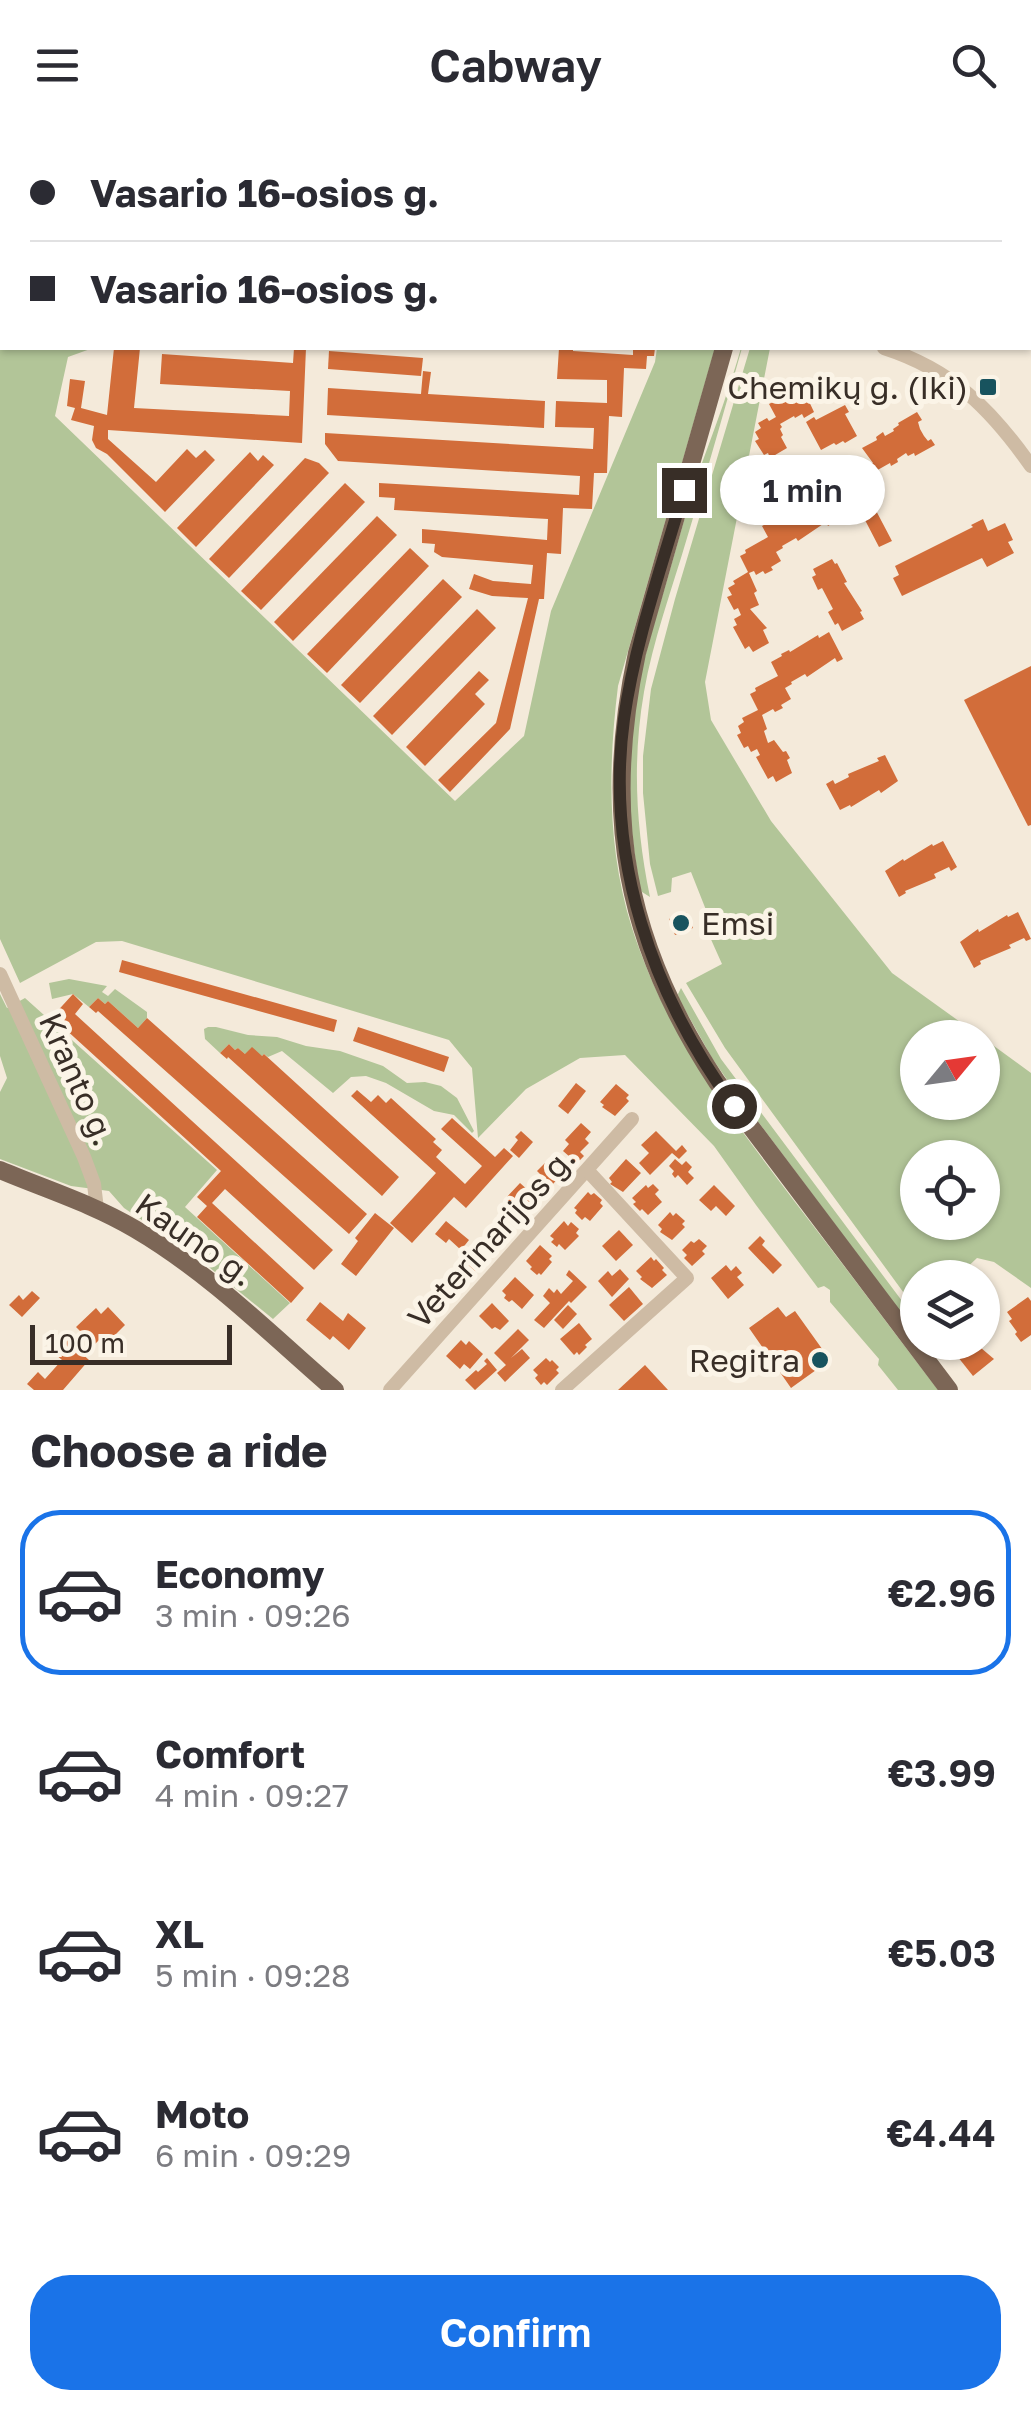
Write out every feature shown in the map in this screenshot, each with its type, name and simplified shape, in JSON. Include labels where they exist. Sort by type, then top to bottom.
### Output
[{"type":"main road","points":[[723,350],[629,689],[620,793],[630,880],[647,946],[697,1052],[949,1390]]},
{"type":"main road","name":"Kauno g.","points":[[0,1170],[97,1209],[133,1228],[206,1277],[335,1390]]},
{"type":"street","points":[[889,350],[922,362],[957,384],[990,413],[1031,466]]},
{"type":"street","name":"Kranto g.","points":[[0,974],[84,1158],[94,1184],[97,1209]]},
{"type":"street","name":"Veterinarijos g.","points":[[390,1390],[632,1119]]},
{"type":"street","points":[[562,1390],[687,1278],[588,1171]]},
{"type":"green space","points":[[0,350],[87,350],[68,357],[55,416],[455,801],[524,736],[551,611],[657,350],[714,350],[618,686],[612,808],[624,898],[646,967],[663,1004],[723,1105],[900,1340],[900,1360],[915,1360],[938,1390],[898,1390],[878,1365],[879,1359],[830,1302],[830,1290],[818,1288],[714,1146],[625,1055],[580,1058],[526,1089],[478,1138],[472,1068],[449,1040],[122,941],[96,942],[20,983],[0,939]]},
{"type":"green space","points":[[741,350],[644,692],[637,795],[650,897],[640,888],[632,828],[631,728],[641,674],[687,509]]},
{"type":"green space","points":[[749,350],[770,350],[705,682],[711,720],[771,821],[892,973],[957,1020],[900,1020],[900,1120],[1000,1120],[1000,1050],[1031,1073],[1031,1288],[1000,1266],[1000,1260],[977,1258],[900,1260],[900,1288],[725,1048],[686,983],[722,964],[709,935],[708,915],[691,872],[672,878],[671,892],[658,896],[650,864],[643,756],[651,689]]},
{"type":"green space","points":[[69,979],[107,986],[102,992],[108,996],[115,989],[147,1012],[147,1018],[138,1028],[108,1001],[105,1004],[98,998],[89,1007],[73,994],[52,999],[49,983]]},
{"type":"green space","points":[[681,988],[721,1059],[900,1298],[900,1311],[730,1084],[678,994]]},
{"type":"green space","points":[[0,994],[7,1008],[25,998],[217,1170],[185,1207],[290,1303],[273,1319],[194,1255],[124,1208],[109,1191],[71,1186],[0,1159],[0,1092],[7,1078],[0,1056]]},
{"type":"green space","points":[[204,1029],[340,1051],[383,1066],[407,1083],[441,1086],[457,1098],[474,1131],[454,1115],[434,1111],[366,1076],[351,1077],[333,1093],[282,1051],[268,1057],[245,1054],[229,1044],[220,1053],[205,1039]]},
{"type":"building","points":[[114,350],[140,350],[134,408],[289,416],[290,391],[160,384],[162,354],[293,363],[294,350],[306,350],[302,443],[108,430],[108,439],[156,482],[187,449],[196,458],[205,450],[215,460],[165,512],[107,454],[96,448],[92,440],[94,426],[71,420],[75,408],[67,406],[70,379],[85,381],[81,408],[107,415]]},
{"type":"building","points":[[559,350],[633,355],[633,350],[655,350],[654,356],[647,356],[646,369],[624,368],[622,417],[609,416],[607,473],[594,473],[592,509],[563,508],[561,554],[547,553],[544,599],[539,599],[510,729],[450,792],[438,780],[496,723],[528,598],[492,596],[469,589],[474,574],[493,581],[531,584],[533,565],[442,557],[434,552],[435,544],[422,543],[422,529],[547,540],[548,519],[394,510],[395,498],[379,497],[379,483],[579,495],[580,476],[338,461],[325,444],[325,433],[593,449],[594,428],[555,427],[556,401],[607,403],[607,380],[557,379]]},
{"type":"building","points":[[329,351],[423,358],[421,376],[328,369]]},
{"type":"building","points":[[423,371],[431,372],[428,394],[545,401],[544,428],[327,415],[328,388],[421,394]]},
{"type":"building","points":[[789,389],[792,395],[798,391],[801,396],[805,393],[814,412],[780,424],[787,448],[770,458],[755,441],[759,439],[755,432],[761,428],[758,423],[776,417],[769,404]]},
{"type":"building","points":[[845,405],[849,412],[845,414],[857,436],[821,450],[806,422]]},
{"type":"building","points":[[917,412],[922,420],[918,422],[920,429],[935,445],[915,456],[906,453],[898,462],[874,472],[870,465],[873,463],[862,448],[883,432],[885,436],[894,431],[898,423]]},
{"type":"building","points":[[250,452],[258,461],[263,455],[274,465],[196,547],[177,528]]},
{"type":"building","points":[[305,458],[319,463],[329,473],[229,578],[209,559]]},
{"type":"building","points":[[345,483],[365,502],[261,610],[241,591]]},
{"type":"building","points":[[869,487],[876,501],[872,503],[892,541],[879,547],[852,495]]},
{"type":"building","points":[[820,496],[834,522],[828,526],[826,522],[798,541],[796,538],[782,546],[776,552],[781,561],[771,567],[773,570],[749,573],[759,605],[750,609],[767,628],[763,630],[769,643],[753,652],[749,646],[745,649],[733,627],[737,625],[734,619],[741,615],[727,597],[732,595],[728,588],[735,584],[733,581],[748,572],[740,556],[768,537],[762,526],[772,518]]},
{"type":"building","points":[[377,516],[397,535],[293,641],[274,622]]},
{"type":"building","points":[[983,519],[988,531],[1005,523],[1014,553],[987,567],[982,558],[902,596],[893,578],[899,575],[895,566]]},
{"type":"building","points":[[410,548],[429,566],[327,673],[307,654]]},
{"type":"building","points":[[832,559],[864,619],[842,631],[828,612],[833,609],[822,588],[818,590],[812,577],[816,575],[813,569]]},
{"type":"building","points":[[443,579],[462,597],[360,703],[341,685]]},
{"type":"building","points":[[477,609],[496,628],[392,735],[373,716]]},
{"type":"building","points":[[829,632],[843,659],[837,662],[835,658],[807,677],[805,674],[791,682],[785,688],[791,699],[781,705],[783,708],[762,715],[768,743],[774,740],[786,751],[792,773],[776,782],[773,776],[768,779],[756,757],[760,755],[757,749],[751,752],[748,746],[744,748],[737,735],[741,733],[738,726],[744,722],[742,718],[758,710],[750,694],[778,676],[771,662],[781,654]]},
{"type":"building","points":[[1031,666],[1031,825],[1028,826],[964,700]]},
{"type":"building","points":[[479,671],[489,680],[475,694],[485,704],[425,766],[406,747]]},
{"type":"building","points":[[885,755],[898,781],[881,793],[879,790],[840,810],[826,784],[833,780],[835,784]]},
{"type":"building","points":[[943,841],[957,867],[934,874],[936,878],[899,897],[885,871]]},
{"type":"building","name":"Emsi","points":[[686,912],[693,928],[675,935],[669,919]]},
{"type":"building","points":[[1018,912],[1031,939],[1009,945],[1011,948],[980,961],[974,968],[960,942],[978,929],[979,932]]},
{"type":"building","points":[[122,960],[337,1020],[334,1032],[119,972]]},
{"type":"building","points":[[73,994],[83,1004],[75,1014],[333,1250],[314,1270],[225,1189],[212,1203],[304,1288],[291,1303],[197,1217],[207,1206],[197,1197],[221,1171],[52,1017]]},
{"type":"building","points":[[98,998],[105,1004],[108,1001],[138,1028],[147,1018],[367,1214],[349,1234],[89,1007]]},
{"type":"building","points":[[358,1027],[449,1057],[444,1072],[353,1041]]},
{"type":"building","points":[[229,1044],[245,1054],[252,1047],[264,1054],[399,1177],[382,1196],[220,1053]]},
{"type":"building","points":[[576,1083],[586,1091],[568,1114],[558,1106]]},
{"type":"building","points":[[616,1084],[629,1095],[629,1101],[615,1116],[600,1102]]},
{"type":"building","points":[[357,1090],[371,1102],[378,1095],[386,1103],[391,1098],[436,1139],[433,1142],[442,1150],[436,1157],[465,1184],[482,1166],[441,1129],[452,1118],[495,1157],[504,1148],[513,1156],[466,1208],[454,1197],[412,1243],[390,1223],[436,1173],[351,1096]]},
{"type":"building","points":[[581,1123],[591,1132],[585,1139],[589,1143],[580,1152],[584,1156],[577,1163],[563,1151],[569,1144],[565,1140]]},
{"type":"building","points":[[521,1131],[533,1142],[519,1158],[510,1150]]},
{"type":"building","points":[[656,1131],[676,1151],[682,1145],[687,1151],[679,1159],[672,1153],[650,1175],[639,1163],[649,1153],[641,1145]]},
{"type":"building","points":[[554,1154],[566,1170],[552,1185],[548,1181],[546,1184],[537,1171]]},
{"type":"building","points":[[626,1159],[641,1173],[623,1192],[610,1184],[609,1178]]},
{"type":"building","points":[[675,1159],[692,1167],[688,1172],[694,1178],[687,1185],[672,1174],[669,1166]]},
{"type":"building","points":[[520,1183],[540,1201],[525,1217],[508,1208],[512,1204],[506,1198]]},
{"type":"building","points":[[653,1184],[662,1202],[648,1215],[633,1204],[636,1202],[632,1198],[646,1185],[648,1188]]},
{"type":"building","points":[[714,1185],[735,1206],[726,1216],[716,1206],[711,1211],[699,1200]]},
{"type":"building","points":[[588,1192],[602,1200],[603,1206],[590,1221],[585,1217],[582,1220],[574,1208]]},
{"type":"building","points":[[670,1212],[685,1221],[685,1227],[672,1240],[660,1232],[658,1225]]},
{"type":"building","points":[[375,1213],[394,1228],[356,1276],[341,1264]]},
{"type":"building","points":[[497,1219],[511,1231],[497,1247],[486,1232]]},
{"type":"building","points":[[446,1221],[469,1240],[461,1250],[449,1239],[446,1243],[435,1234]]},
{"type":"building","points":[[564,1221],[579,1229],[579,1236],[565,1250],[551,1242],[554,1239],[550,1236]]},
{"type":"building","points":[[619,1230],[633,1245],[616,1261],[602,1246]]},
{"type":"building","points":[[760,1236],[765,1241],[762,1245],[782,1265],[773,1274],[748,1248]]},
{"type":"building","points":[[699,1239],[707,1246],[702,1251],[705,1254],[692,1266],[682,1250]]},
{"type":"building","points":[[540,1245],[552,1256],[552,1262],[537,1275],[526,1261]]},
{"type":"building","points":[[469,1251],[482,1264],[471,1276],[467,1272],[462,1277],[456,1271],[461,1266],[458,1263]]},
{"type":"building","points":[[651,1257],[667,1275],[652,1288],[636,1271]]},
{"type":"building","points":[[726,1265],[731,1271],[736,1266],[742,1273],[737,1277],[744,1285],[728,1299],[711,1278]]},
{"type":"building","points":[[620,1269],[629,1279],[612,1297],[598,1281],[608,1271],[612,1276]]},
{"type":"building","points":[[569,1270],[587,1287],[544,1328],[534,1320],[550,1303],[543,1296],[549,1288],[561,1294],[573,1281],[566,1275]]},
{"type":"building","points":[[515,1277],[534,1295],[522,1309],[504,1298],[502,1291]]},
{"type":"building","points":[[629,1287],[643,1304],[624,1321],[609,1305]]},
{"type":"building","points":[[32,1291],[40,1298],[22,1317],[9,1305],[19,1295],[23,1300]]},
{"type":"building","points":[[1028,1297],[1031,1335],[1021,1342],[1007,1312]]},
{"type":"building","points":[[320,1302],[343,1321],[348,1313],[366,1328],[349,1350],[306,1320]]},
{"type":"building","points":[[492,1303],[509,1321],[500,1330],[492,1329],[479,1316]]},
{"type":"building","points":[[568,1305],[577,1314],[563,1329],[554,1320]]},
{"type":"building","points":[[108,1307],[125,1325],[105,1345],[100,1339],[94,1345],[76,1327],[96,1308],[101,1314]]},
{"type":"building","points":[[778,1307],[786,1317],[795,1311],[830,1360],[791,1388],[749,1328]]},
{"type":"building","points":[[579,1323],[592,1339],[579,1355],[574,1355],[560,1339]]},
{"type":"building","points":[[518,1329],[529,1340],[511,1358],[522,1349],[530,1358],[505,1382],[497,1373],[506,1365],[494,1353]]},
{"type":"building","points":[[67,1340],[89,1360],[63,1390],[34,1390],[27,1384],[38,1372],[45,1379],[62,1360],[54,1353]]},
{"type":"building","points":[[461,1340],[466,1345],[469,1341],[483,1354],[470,1369],[464,1364],[460,1369],[446,1356]]},
{"type":"building","points":[[487,1358],[497,1370],[475,1390],[465,1380],[487,1364]]},
{"type":"building","points":[[546,1358],[559,1367],[559,1373],[547,1385],[541,1385],[533,1370]]},
{"type":"building","points":[[960,1360],[993,1360],[973,1376]]},
{"type":"building","points":[[645,1365],[668,1390],[618,1390]]},
{"type":"place","name":"Chemikų g. (Iki)","points":[[988,387]]},
{"type":"place","name":"Emsi","points":[[681,923]]},
{"type":"place","name":"Regitra","points":[[820,1360]]},
{"type":"route","points":[[684,490],[629,689],[621,764],[622,822],[630,880],[647,946],[692,1043],[734,1106]]}]
